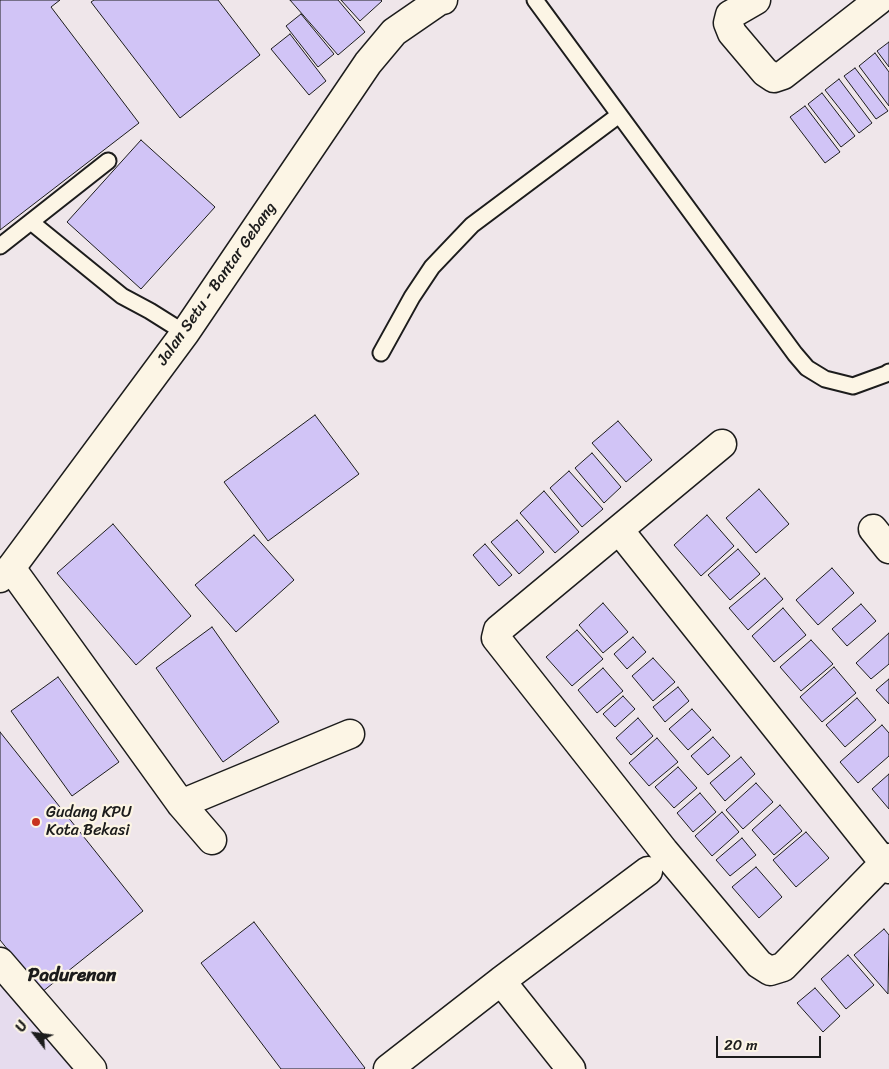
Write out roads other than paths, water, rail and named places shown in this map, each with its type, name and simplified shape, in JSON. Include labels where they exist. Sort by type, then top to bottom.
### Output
[{"type":"street","name":"Jalan Setu - Bantar Gebang","points":[[5,573],[185,333],[368,63],[394,32],[443,0]]},
{"type":"street","points":[[756,0],[730,15],[728,23],[737,39],[765,72],[774,78],[783,75],[879,0]]},
{"type":"street","points":[[619,530],[887,863],[782,968],[770,971],[759,964],[658,843],[496,638],[498,630],[722,444]]},
{"type":"street","points":[[5,573],[181,804],[212,840]]},
{"type":"street","points":[[181,804],[350,734]]},
{"type":"street","points":[[388,1069],[501,981],[648,871]]},
{"type":"street","points":[[0,962],[92,1069]]},
{"type":"street","points":[[501,981],[571,1069]]},
{"type":"lane","points":[[535,0],[807,368],[825,379],[853,386],[889,372]]},
{"type":"lane","points":[[381,353],[412,297],[432,267],[472,225],[620,115]]},
{"type":"lane","points":[[0,246],[108,161]]},
{"type":"lane","points":[[31,222],[122,296],[185,333]]},
{"type":"place","name":"Gudang KPU Kota Bekasi","points":[[36,822]]},
{"type":"district","name":"Padurenan","points":[[72,976]]}]
